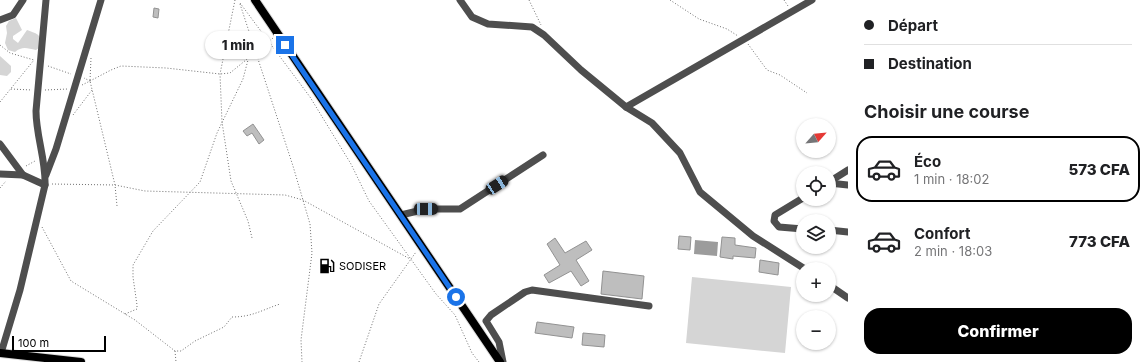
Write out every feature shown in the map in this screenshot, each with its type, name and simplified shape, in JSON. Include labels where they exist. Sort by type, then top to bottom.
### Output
[{"type":"main road","points":[[255,0],[420,245],[501,362]]},
{"type":"main road","points":[[0,353],[81,362]]},
{"type":"street","points":[[0,20],[13,15],[23,0]]},
{"type":"street","points":[[46,0],[36,129],[46,175]]},
{"type":"street","points":[[0,353],[20,290],[45,185],[46,175],[75,89],[101,0]]},
{"type":"street","points":[[460,0],[472,17],[488,24],[532,27],[544,35],[581,70],[626,107],[652,123],[680,153],[700,192],[753,236],[796,263]]},
{"type":"street","points":[[626,107],[812,0]]},
{"type":"street","points":[[0,144],[22,172],[45,185]]},
{"type":"street","points":[[401,215],[426,209],[460,209],[543,155]]},
{"type":"street","points":[[836,178],[848,170]]},
{"type":"street","points":[[0,174],[22,172]]},
{"type":"street","points":[[836,184],[848,185]]},
{"type":"street","points":[[796,202],[775,215],[774,221],[779,227],[796,228]]},
{"type":"street","points":[[836,231],[848,232]]},
{"type":"street","points":[[501,362],[499,342],[486,320],[525,292],[532,290],[649,306]]},
{"type":"street","points":[[836,290],[848,298]]},
{"type":"path","points":[[235,0],[220,74],[222,122],[231,181],[248,221],[252,238]]},
{"type":"path","points":[[239,0],[268,42],[310,97],[348,157],[369,200],[436,294],[455,315],[472,353],[479,362]]},
{"type":"path","points":[[529,0],[544,29],[544,35]]},
{"type":"path","points":[[240,2],[310,224],[312,253],[301,340],[302,362]]},
{"type":"path","points":[[11,89],[38,91],[75,89],[121,66],[166,68],[220,74],[230,73],[256,54],[278,34]]},
{"type":"path","points":[[0,45],[10,53],[34,60],[0,102]]},
{"type":"path","points":[[91,53],[90,81],[115,185],[117,206]]},
{"type":"path","points":[[124,314],[136,309],[137,305],[133,277],[133,264],[153,231],[200,182],[222,122],[243,79],[248,60]]},
{"type":"path","points":[[40,64],[90,81]]},
{"type":"path","points":[[72,117],[92,90]]},
{"type":"path","points":[[22,172],[42,158]]},
{"type":"path","points":[[0,188],[12,174]]},
{"type":"path","points":[[45,185],[115,185],[145,191],[236,194],[249,196],[285,195],[303,200],[411,259]]},
{"type":"path","points":[[37,218],[48,241],[71,281],[124,314],[175,351],[181,350],[195,341],[224,327],[232,317],[247,317],[264,309],[280,304]]},
{"type":"path","points":[[359,362],[379,304],[420,245]]},
{"type":"path","points":[[175,351],[176,362]]},
{"type":"shaded area","points":[[16,18],[22,30],[13,36],[13,39],[18,43],[27,30],[37,34],[39,37],[40,47],[36,50],[22,48],[15,52],[8,50],[5,43],[7,33],[6,26],[9,21]]},
{"type":"shaded area","points":[[0,56],[11,66],[11,72],[7,76],[0,75]]},
{"type":"shaded area","points":[[695,240],[718,242],[717,256],[694,254]]},
{"type":"shaded area","points":[[692,277],[791,287],[785,353],[686,343]]},
{"type":"building","points":[[154,8],[159,9],[158,18],[153,17]]},
{"type":"building","points":[[253,124],[264,140],[259,144],[252,133],[247,136],[243,131]]},
{"type":"building","points":[[679,236],[691,237],[690,250],[678,249]]},
{"type":"building","points":[[722,237],[735,238],[735,245],[756,248],[755,258],[733,256],[733,259],[720,257]]},
{"type":"building","points":[[555,238],[565,253],[586,241],[592,250],[576,260],[589,281],[581,286],[571,271],[549,283],[544,275],[560,265],[547,244]]},
{"type":"building","points":[[760,260],[779,263],[778,275],[759,272]]},
{"type":"building","points":[[603,271],[644,276],[642,299],[601,294]]},
{"type":"building","points":[[537,322],[574,327],[572,338],[535,333]]},
{"type":"building","points":[[583,333],[605,335],[604,347],[582,345]]},
{"type":"place","name":"SODISER","points":[[327,266]]},
{"type":"route","points":[[285,45],[456,297]]}]
